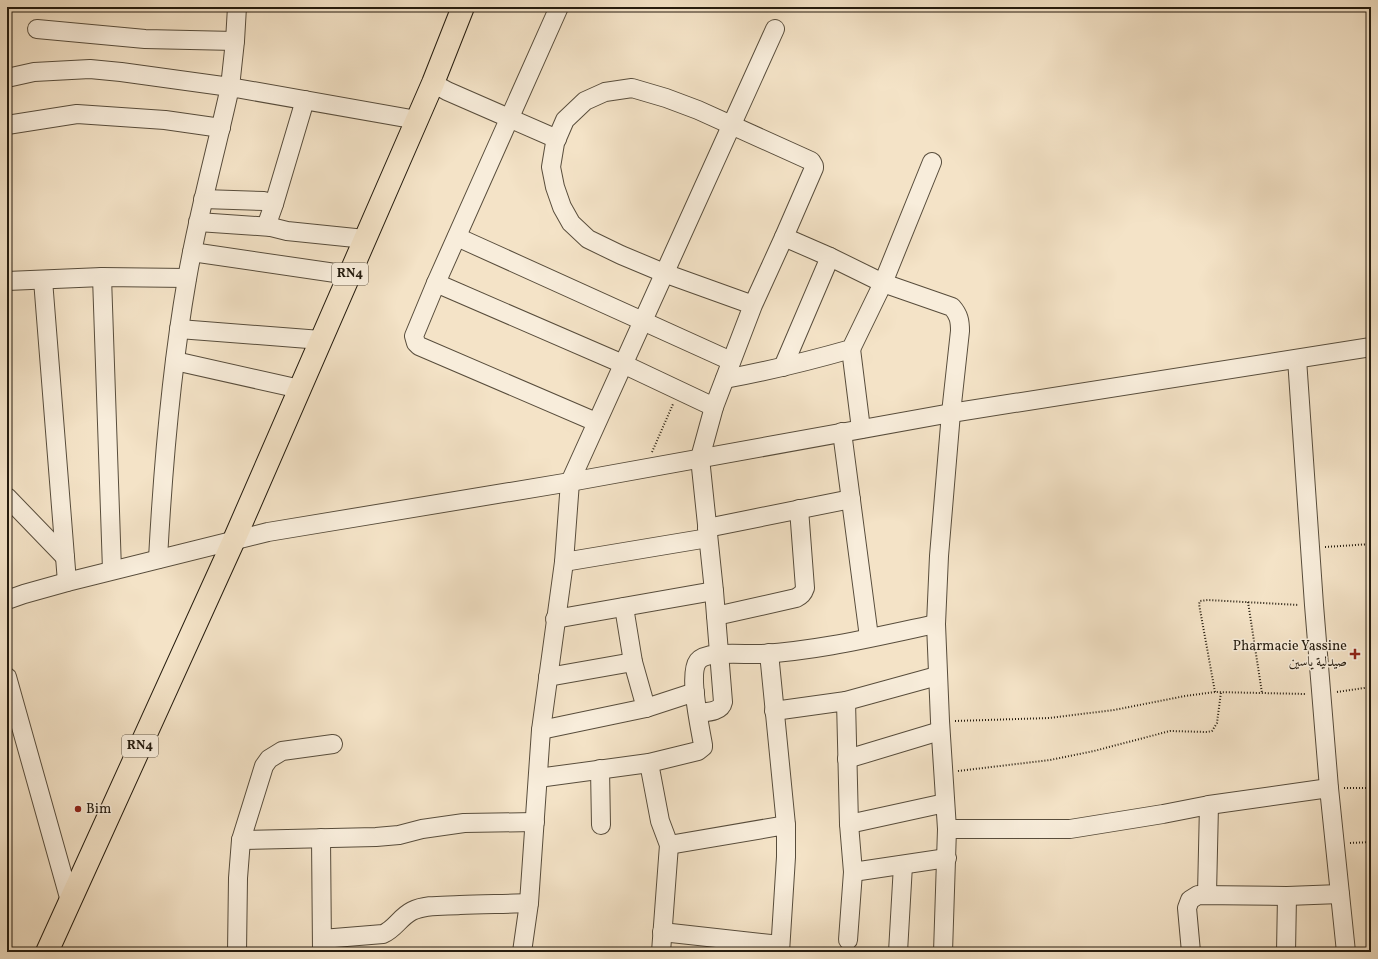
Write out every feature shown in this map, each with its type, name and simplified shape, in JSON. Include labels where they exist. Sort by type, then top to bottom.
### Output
[{"type":"main road","name":"RN4","points":[[47,952],[234,540],[434,83],[463,7]]},
{"type":"street","points":[[158,559],[163,472],[179,329],[198,222],[230,87],[236,41],[238,7]]},
{"type":"street","points":[[559,7],[458,237],[436,283],[414,336],[416,344],[419,346],[596,422]]},
{"type":"street","points":[[37,29],[145,39],[236,41]]},
{"type":"street","points":[[522,952],[529,903],[541,730],[564,562],[570,482],[775,29]]},
{"type":"street","points":[[7,78],[34,72],[90,69],[121,72],[230,87],[417,120]]},
{"type":"street","points":[[434,83],[447,91],[557,139]]},
{"type":"street","points":[[698,713],[719,709],[722,706],[714,591],[700,458],[714,407],[731,361],[753,305],[814,166],[811,161],[698,110],[666,98],[632,88],[605,92],[585,101],[565,120],[557,139],[551,167],[562,207],[571,223],[588,239],[621,255],[664,273],[753,305]]},
{"type":"street","points":[[271,227],[268,221],[305,100]]},
{"type":"street","points":[[7,125],[77,114],[100,114],[165,120],[221,128]]},
{"type":"street","points":[[861,429],[851,349],[883,283],[932,162]]},
{"type":"street","points":[[203,199],[264,201],[274,204]]},
{"type":"street","points":[[198,222],[271,227],[365,239]]},
{"type":"street","points":[[458,237],[731,361]]},
{"type":"street","points":[[784,237],[830,257],[883,283],[952,307],[957,313],[960,321],[939,556],[936,624],[937,676],[947,829],[944,952]]},
{"type":"street","points":[[192,252],[350,275]]},
{"type":"street","points":[[783,367],[830,257]]},
{"type":"street","points":[[7,281],[102,277],[187,278]]},
{"type":"street","points":[[102,277],[112,570]]},
{"type":"street","points":[[43,280],[67,582]]},
{"type":"street","points":[[436,283],[623,364],[714,407]]},
{"type":"street","points":[[179,329],[321,340]]},
{"type":"street","points":[[10,595],[268,532],[570,482],[951,413],[1371,347]]},
{"type":"street","points":[[725,379],[783,367],[851,349]]},
{"type":"street","points":[[1297,359],[1321,694],[1334,844],[1346,952]]},
{"type":"street","points":[[175,361],[300,389]]},
{"type":"street","points":[[842,432],[869,637]]},
{"type":"street","points":[[7,497],[65,557]]},
{"type":"street","points":[[564,562],[708,533],[799,509],[851,499]]},
{"type":"street","points":[[716,616],[796,598],[804,592],[805,588],[799,509]]},
{"type":"street","points":[[555,619],[714,591]]},
{"type":"street","points":[[624,607],[633,662],[646,708]]},
{"type":"street","points":[[538,778],[649,763],[698,751],[703,747],[695,692],[694,672],[699,660],[703,657],[719,654],[769,653],[800,650],[936,624]]},
{"type":"street","points":[[662,932],[780,948],[786,857],[786,825],[769,653]]},
{"type":"street","points":[[548,677],[633,662]]},
{"type":"street","points":[[774,711],[846,701],[937,676]]},
{"type":"street","points":[[7,677],[70,901]]},
{"type":"street","points":[[541,730],[646,708],[695,692]]},
{"type":"street","points":[[846,701],[849,824],[853,872],[848,940]]},
{"type":"street","points":[[847,759],[940,726]]},
{"type":"street","points":[[237,952],[238,878],[241,840],[264,766],[269,759],[282,751],[333,744]]},
{"type":"street","points":[[649,763],[660,821],[669,845],[661,952]]},
{"type":"street","points":[[600,769],[600,826]]},
{"type":"street","points":[[947,829],[1070,829],[1164,814],[1209,805],[1329,788]]},
{"type":"street","points":[[849,824],[945,803]]},
{"type":"street","points":[[1207,894],[1209,805]]},
{"type":"street","points":[[241,840],[376,837],[399,835],[422,829],[464,823],[535,822]]},
{"type":"street","points":[[669,845],[786,825]]},
{"type":"street","points":[[321,838],[322,946],[383,934],[391,930],[411,911],[420,908],[436,906],[529,903]]},
{"type":"street","points":[[853,872],[947,858]]},
{"type":"street","points":[[898,952],[903,864]]},
{"type":"street","points":[[1190,952],[1187,908],[1188,903],[1194,897],[1207,894],[1287,896],[1340,894]]},
{"type":"street","points":[[1286,952],[1287,896]]},
{"type":"path","points":[[645,468],[678,390]]},
{"type":"path","points":[[1310,547],[1371,544]]},
{"type":"path","points":[[1215,692],[1199,604],[1203,600],[1314,605]]},
{"type":"path","points":[[1248,602],[1262,693]]},
{"type":"path","points":[[940,726],[1049,718],[1114,710],[1185,696],[1215,692],[1321,694],[1371,687]]},
{"type":"path","points":[[943,773],[1050,760],[1094,751],[1170,731],[1212,731],[1217,723],[1221,692]]},
{"type":"path","points":[[1329,788],[1371,788]]},
{"type":"path","points":[[1334,844],[1371,842]]},
{"type":"place","name":"Pharmacie Yassine صيدلية ياسين","points":[[1355,654]]},
{"type":"place","name":"Bim","points":[[78,809]]}]
